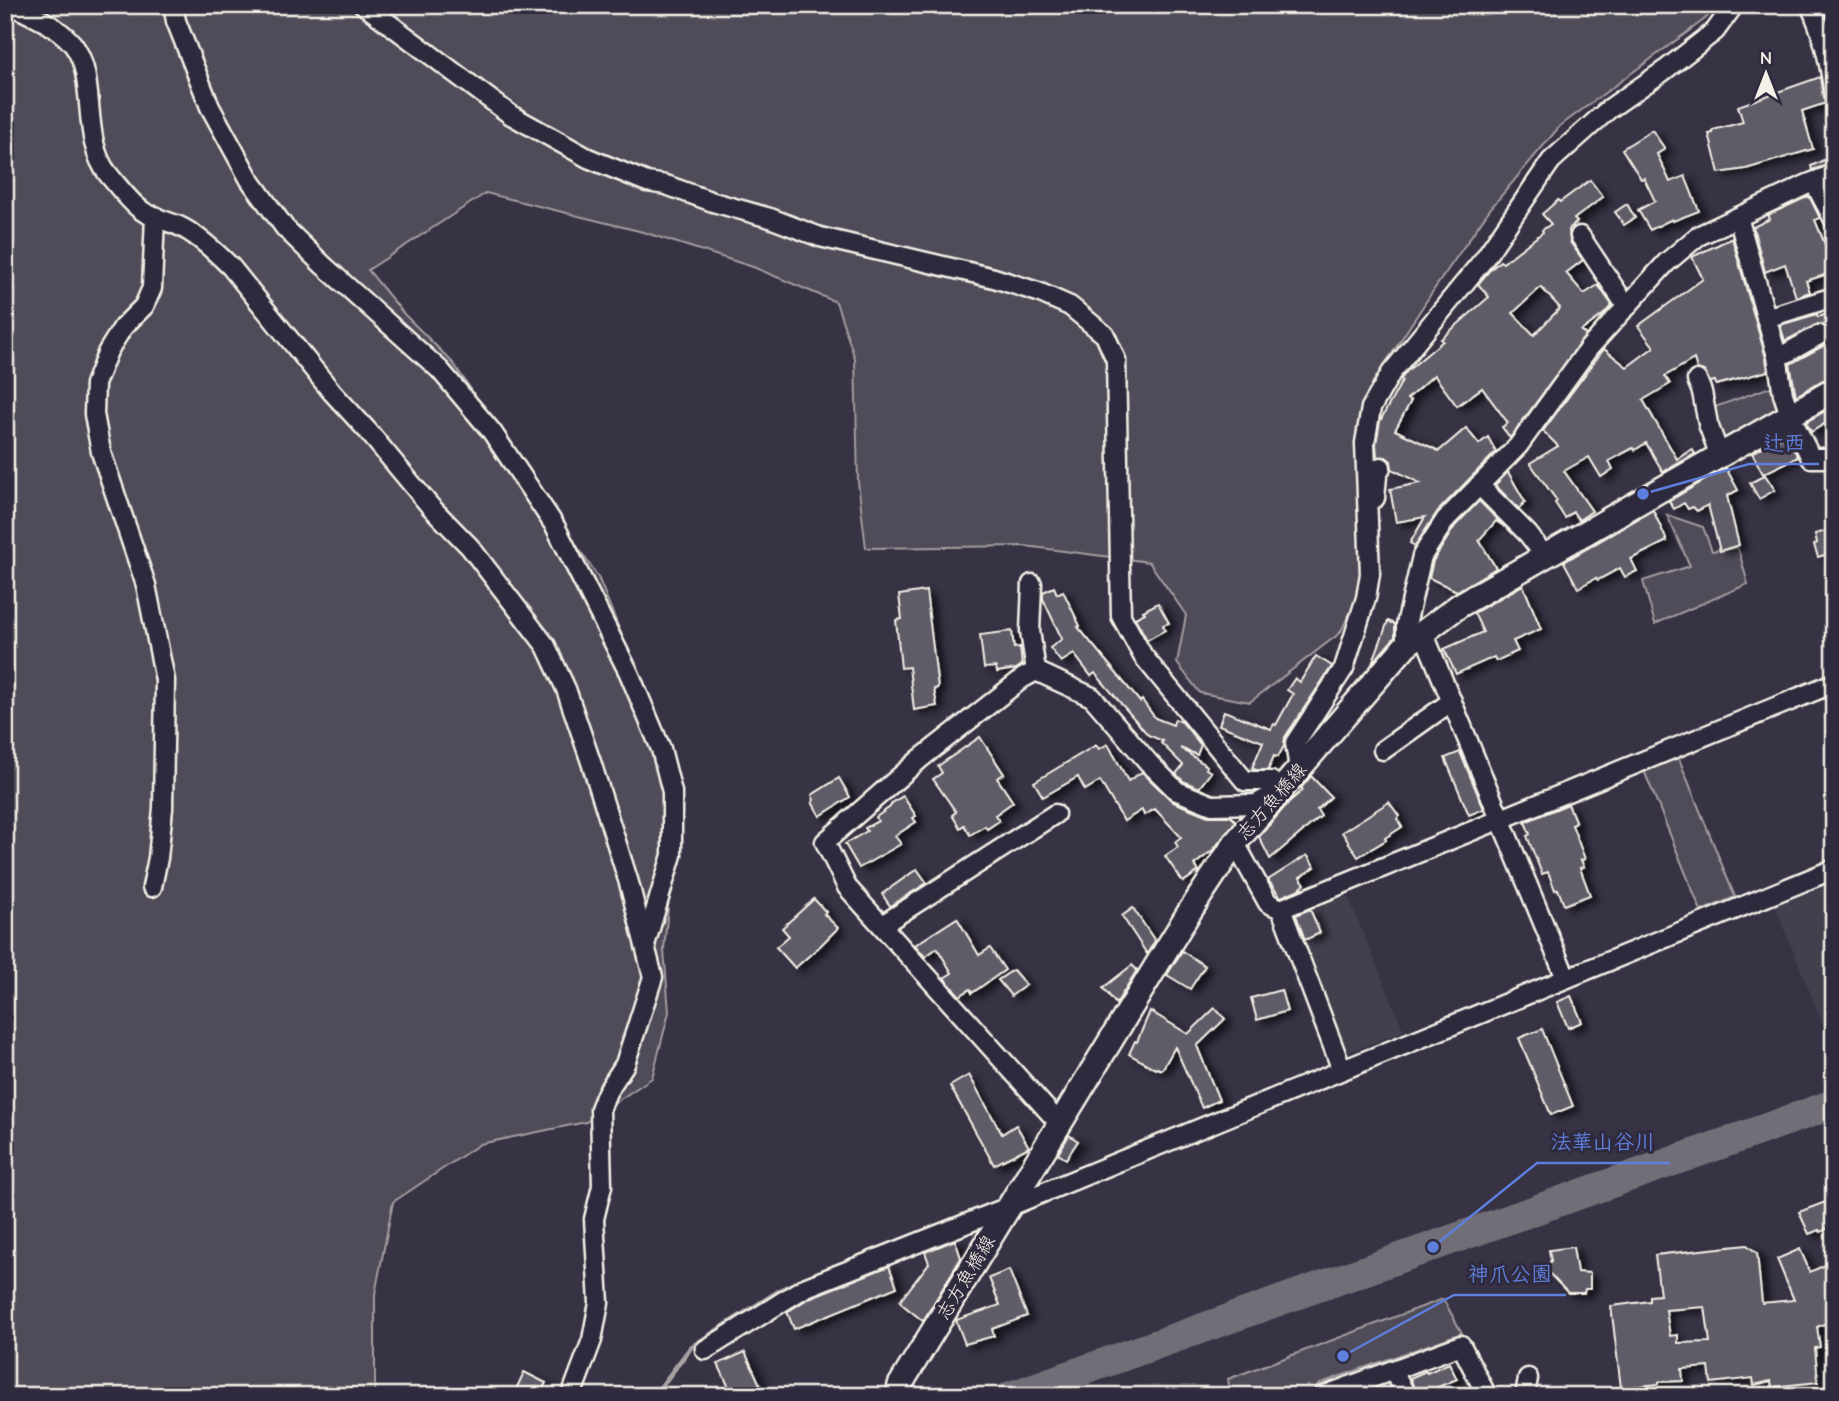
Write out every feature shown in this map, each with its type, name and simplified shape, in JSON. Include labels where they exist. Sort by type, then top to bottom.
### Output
[{"type":"main road","name":"志方魚橋線","points":[[899,1391],[1059,1123],[1235,843],[1414,638],[1460,605],[1834,390]]},
{"type":"street","points":[[12,5],[49,24],[70,39],[81,58],[86,72],[90,125],[106,172],[142,212],[182,228],[231,267],[332,392],[430,506],[470,547],[545,646],[566,689],[629,883],[653,977],[625,1063],[600,1109],[601,1186],[594,1219],[599,1303],[592,1340],[571,1396]]},
{"type":"street","points":[[173,5],[176,20],[211,107],[250,180],[285,228],[440,370],[492,432],[555,526],[623,661],[661,749],[672,792],[672,855],[645,945]]},
{"type":"street","points":[[364,5],[511,115],[588,158],[647,181],[770,218],[820,237],[994,278],[1038,292],[1070,306],[1105,335],[1116,360],[1121,616],[1143,656],[1245,781],[1271,781],[1281,790],[1256,804],[1212,805],[1177,791],[1092,697],[1036,671]]},
{"type":"street","points":[[1299,769],[1295,743],[1344,668],[1366,598],[1370,574],[1364,443],[1371,408],[1391,373],[1484,259],[1551,161],[1609,109],[1715,31],[1734,5]]},
{"type":"street","points":[[1810,5],[1818,21],[1830,61],[1834,94]]},
{"type":"street","points":[[1566,978],[1452,701],[1406,625],[1422,556],[1446,519],[1518,446],[1589,348],[1666,263],[1698,236],[1834,174]]},
{"type":"street","points":[[1814,181],[1834,220]]},
{"type":"street","points":[[152,887],[163,808],[165,680],[146,585],[102,452],[94,414],[95,384],[108,351],[123,327],[144,306],[152,288],[155,216]]},
{"type":"street","points":[[1738,217],[1777,356],[1783,394],[1790,415],[1811,458],[1834,458]]},
{"type":"street","points":[[1580,236],[1627,307]]},
{"type":"street","points":[[1766,318],[1827,299],[1834,301]]},
{"type":"street","points":[[1777,356],[1819,335]]},
{"type":"street","points":[[1697,380],[1708,425],[1720,456]]},
{"type":"street","points":[[1367,519],[1375,499],[1377,476],[1381,467]]},
{"type":"street","points":[[1479,485],[1528,534],[1545,556]]},
{"type":"street","points":[[1032,584],[1030,631],[1036,671]]},
{"type":"street","points":[[1036,671],[1023,678],[920,759],[825,842],[847,887],[1059,1123]]},
{"type":"street","points":[[1281,909],[1834,683]]},
{"type":"street","points":[[1384,750],[1452,701]]},
{"type":"street","points":[[882,925],[1055,814]]},
{"type":"street","points":[[1235,843],[1268,903],[1281,909],[1342,1070]]},
{"type":"street","points":[[705,1350],[804,1288],[1008,1208],[1834,869]]},
{"type":"street","points":[[1326,1395],[1461,1345],[1487,1396]]},
{"type":"street","points":[[1393,1370],[1406,1396]]},
{"type":"shaded area","points":[[5,5],[1718,5],[1705,19],[1560,126],[1490,209],[1433,291],[1372,384],[1358,444],[1361,591],[1340,633],[1250,702],[1200,693],[1177,663],[1186,615],[1149,562],[1025,546],[866,548],[858,482],[855,359],[836,302],[753,267],[643,232],[486,193],[368,270],[404,314],[453,363],[598,577],[655,716],[678,800],[664,950],[669,1012],[652,1078],[586,1122],[480,1144],[393,1202],[375,1294],[375,1396],[5,1396]]},
{"type":"shaded area","points":[[1773,386],[1781,414],[1724,441],[1712,408]]},
{"type":"shaded area","points":[[1667,515],[1703,527],[1712,551],[1738,548],[1748,584],[1655,624],[1643,581],[1690,566]]},
{"type":"shaded area","points":[[1677,754],[1735,897],[1701,911],[1643,768]]},
{"type":"shaded area","points":[[1834,876],[1834,1047],[1832,1047],[1773,901]]},
{"type":"shaded area","points":[[1345,889],[1404,1031],[1344,1054],[1289,917],[1292,911]]},
{"type":"shaded area","points":[[1443,1299],[1462,1333],[1318,1384],[1311,1396],[1231,1396],[1228,1379]]},
{"type":"building","points":[[1820,77],[1826,103],[1802,111],[1813,149],[1746,169],[1719,173],[1709,134],[1713,133],[1713,130],[1743,122],[1738,106]]},
{"type":"building","points":[[1652,130],[1665,149],[1657,154],[1670,182],[1685,176],[1699,211],[1673,221],[1672,219],[1650,230],[1638,210],[1655,201],[1644,178],[1641,179],[1622,149]]},
{"type":"building","points":[[1834,155],[1834,163],[1812,170],[1811,166]]},
{"type":"building","points":[[1590,180],[1603,197],[1574,219],[1577,222],[1569,229],[1570,242],[1583,260],[1566,273],[1584,294],[1598,285],[1612,305],[1581,331],[1586,335],[1510,438],[1502,427],[1508,423],[1482,388],[1457,406],[1434,375],[1407,399],[1411,401],[1395,430],[1439,451],[1466,428],[1479,444],[1488,437],[1496,452],[1438,511],[1415,546],[1410,543],[1425,517],[1396,522],[1390,489],[1420,483],[1392,469],[1391,461],[1386,457],[1377,457],[1380,421],[1407,371],[1489,297],[1478,284],[1500,261],[1503,263],[1551,224],[1542,214],[1558,200],[1560,202]],"holes":[[[1541,287],[1560,308],[1534,335],[1513,313]]]},
{"type":"building","points":[[1809,196],[1820,218],[1815,220],[1824,242],[1828,248],[1834,246],[1834,272],[1806,281],[1810,292],[1796,297],[1785,264],[1765,272],[1753,227],[1770,219],[1768,215]]},
{"type":"building","points":[[1627,204],[1635,218],[1624,225],[1615,212]]},
{"type":"building","points":[[1732,238],[1768,371],[1716,385],[1715,381],[1710,382],[1704,371],[1697,369],[1694,359],[1665,376],[1670,384],[1643,400],[1677,459],[1692,449],[1695,454],[1663,472],[1646,443],[1609,461],[1613,469],[1601,477],[1589,457],[1564,471],[1592,511],[1579,520],[1573,512],[1565,518],[1555,503],[1557,501],[1530,463],[1558,446],[1543,431],[1604,349],[1627,367],[1654,347],[1638,326],[1703,279],[1692,257]]},
{"type":"building","points":[[1834,312],[1834,376],[1796,396],[1790,364],[1825,345],[1830,334],[1825,326],[1818,324],[1785,341],[1780,325]]},
{"type":"building","points":[[1834,406],[1834,418],[1811,432],[1806,422]]},
{"type":"building","points":[[1786,434],[1798,457],[1763,474],[1752,453]]},
{"type":"building","points":[[1726,468],[1738,490],[1727,496],[1739,545],[1720,551],[1708,505],[1697,511],[1693,507],[1688,509],[1684,503],[1674,509],[1669,501]]},
{"type":"building","points":[[1508,472],[1525,502],[1519,509],[1495,485]]},
{"type":"building","points":[[1765,475],[1775,490],[1759,499],[1750,483]]},
{"type":"building","points":[[1479,501],[1505,527],[1496,521],[1479,540],[1496,568],[1457,591],[1429,578],[1433,561],[1455,526]]},
{"type":"building","points":[[1653,510],[1667,541],[1631,559],[1637,571],[1625,577],[1620,568],[1578,588],[1564,562]]},
{"type":"building","points":[[1834,529],[1834,552],[1818,557],[1814,545],[1817,543],[1815,534]]},
{"type":"building","points":[[1523,585],[1541,629],[1513,641],[1518,651],[1496,661],[1494,657],[1456,674],[1444,649],[1483,632],[1474,613]]},
{"type":"building","points":[[1054,587],[1057,594],[1063,591],[1080,626],[1078,627],[1140,702],[1142,700],[1155,718],[1173,725],[1175,719],[1182,722],[1201,745],[1197,755],[1180,748],[1207,766],[1206,769],[1211,772],[1199,788],[1183,781],[1176,774],[1183,765],[1161,743],[1163,741],[1148,735],[1095,673],[1091,676],[1074,654],[1061,662],[1050,648],[1062,639],[1043,599],[1043,592]]},
{"type":"building","points":[[926,591],[938,688],[934,689],[937,706],[914,710],[909,667],[901,668],[896,620],[902,619],[899,595]]},
{"type":"building","points":[[1158,603],[1169,623],[1163,625],[1165,630],[1147,640],[1135,618]]},
{"type":"building","points":[[1388,621],[1395,624],[1395,637],[1372,664]]},
{"type":"building","points":[[1012,631],[1014,648],[1020,647],[1022,665],[1016,669],[997,672],[996,667],[984,668],[980,635]]},
{"type":"building","points":[[1316,656],[1332,666],[1285,737],[1284,746],[1278,757],[1274,756],[1268,770],[1252,768],[1263,742],[1219,725],[1224,711],[1271,729],[1276,725],[1293,694],[1287,690],[1295,678],[1300,682]]},
{"type":"building","points":[[980,737],[1004,774],[997,778],[1013,802],[995,815],[999,821],[970,835],[964,825],[960,828],[952,815],[956,812],[933,779],[942,773],[938,766]]},
{"type":"building","points":[[1108,744],[1128,781],[1142,772],[1173,802],[1208,816],[1230,816],[1236,821],[1213,850],[1194,865],[1199,871],[1183,882],[1165,856],[1178,847],[1175,842],[1181,837],[1155,809],[1144,815],[1142,810],[1124,821],[1100,781],[1085,790],[1078,777],[1043,797],[1034,782],[1096,745],[1099,749]]},
{"type":"building","points":[[1460,752],[1484,809],[1469,815],[1445,758]]},
{"type":"building","points":[[1311,776],[1331,797],[1317,810],[1321,816],[1270,859],[1259,837],[1303,790],[1301,788]]},
{"type":"building","points":[[839,778],[850,797],[820,816],[812,802],[812,795]]},
{"type":"building","points":[[903,796],[916,816],[913,818],[916,822],[895,836],[901,844],[859,868],[845,844],[867,831],[865,828],[878,821],[876,817]]},
{"type":"building","points":[[1389,802],[1399,816],[1397,819],[1402,827],[1358,857],[1342,832]]},
{"type":"building","points":[[1568,804],[1576,823],[1572,825],[1585,859],[1581,860],[1584,867],[1580,868],[1590,895],[1564,905],[1548,872],[1542,874],[1527,836],[1530,834],[1525,822]]},
{"type":"building","points":[[1307,855],[1315,867],[1300,877],[1305,884],[1281,897],[1268,880]]},
{"type":"building","points":[[917,869],[927,883],[890,906],[882,894]]},
{"type":"building","points":[[814,899],[838,928],[795,968],[776,947],[789,936],[782,928]]},
{"type":"building","points":[[1133,908],[1155,941],[1147,954],[1122,916]]},
{"type":"building","points":[[1310,909],[1320,933],[1305,940],[1296,915]]},
{"type":"building","points":[[957,918],[979,955],[990,948],[1005,970],[972,993],[970,989],[960,996],[944,978],[952,973],[937,948],[925,957],[915,945]]},
{"type":"building","points":[[1182,951],[1205,966],[1190,989],[1167,975]]},
{"type":"building","points":[[1132,965],[1137,970],[1116,1004],[1103,988]]},
{"type":"building","points":[[1013,970],[1026,985],[1011,996],[998,980]]},
{"type":"building","points":[[1281,990],[1287,1011],[1257,1020],[1251,998]]},
{"type":"building","points":[[1571,996],[1582,1022],[1568,1028],[1557,1002]]},
{"type":"building","points":[[1215,1008],[1225,1019],[1197,1046],[1219,1100],[1202,1108],[1175,1047],[1162,1070],[1129,1054],[1150,1011],[1188,1034]]},
{"type":"building","points":[[1542,1029],[1573,1106],[1551,1115],[1519,1038]]},
{"type":"building","points":[[969,1075],[1002,1134],[1016,1125],[1029,1147],[994,1165],[950,1086]]},
{"type":"building","points":[[1069,1135],[1078,1141],[1066,1159],[1058,1154]]},
{"type":"building","points":[[1828,1201],[1834,1214],[1834,1224],[1821,1232],[1819,1230],[1809,1234],[1799,1212]]},
{"type":"building","points":[[955,1240],[961,1258],[923,1321],[900,1301],[929,1263],[925,1252]]},
{"type":"building","points":[[1747,1245],[1757,1253],[1762,1303],[1794,1300],[1777,1259],[1800,1249],[1810,1272],[1834,1261],[1834,1289],[1826,1293],[1834,1309],[1834,1320],[1817,1327],[1820,1347],[1815,1348],[1818,1382],[1772,1387],[1771,1381],[1754,1385],[1753,1378],[1711,1383],[1709,1367],[1682,1369],[1683,1381],[1621,1388],[1611,1306],[1650,1301],[1650,1296],[1660,1295],[1655,1255]],"holes":[[[1705,1307],[1710,1342],[1678,1343],[1678,1335],[1670,1336],[1666,1310]]]},
{"type":"building","points":[[1573,1247],[1577,1272],[1590,1273],[1590,1289],[1585,1289],[1584,1293],[1568,1293],[1544,1268],[1551,1261],[1549,1250]]},
{"type":"building","points":[[889,1266],[897,1287],[794,1329],[787,1312],[809,1298]]},
{"type":"building","points":[[1009,1270],[1027,1316],[992,1329],[994,1336],[965,1344],[956,1320],[1000,1305],[989,1278]]},
{"type":"building","points":[[745,1352],[763,1391],[753,1396],[733,1396],[718,1364]]},
{"type":"building","points":[[1449,1363],[1457,1379],[1417,1396],[1410,1378]]},
{"type":"building","points":[[524,1372],[546,1383],[539,1396],[513,1396]]},
{"type":"waterway","points":[[1011,1396],[1834,1104]]},
{"type":"waterway","points":[[654,1396],[691,1347],[782,1289],[800,1281]]},
{"type":"place","name":"辻西","points":[[1643,494]]},
{"type":"place","name":"法華山谷川","points":[[1433,1247]]},
{"type":"place","name":"神爪公園","points":[[1343,1356]]}]
